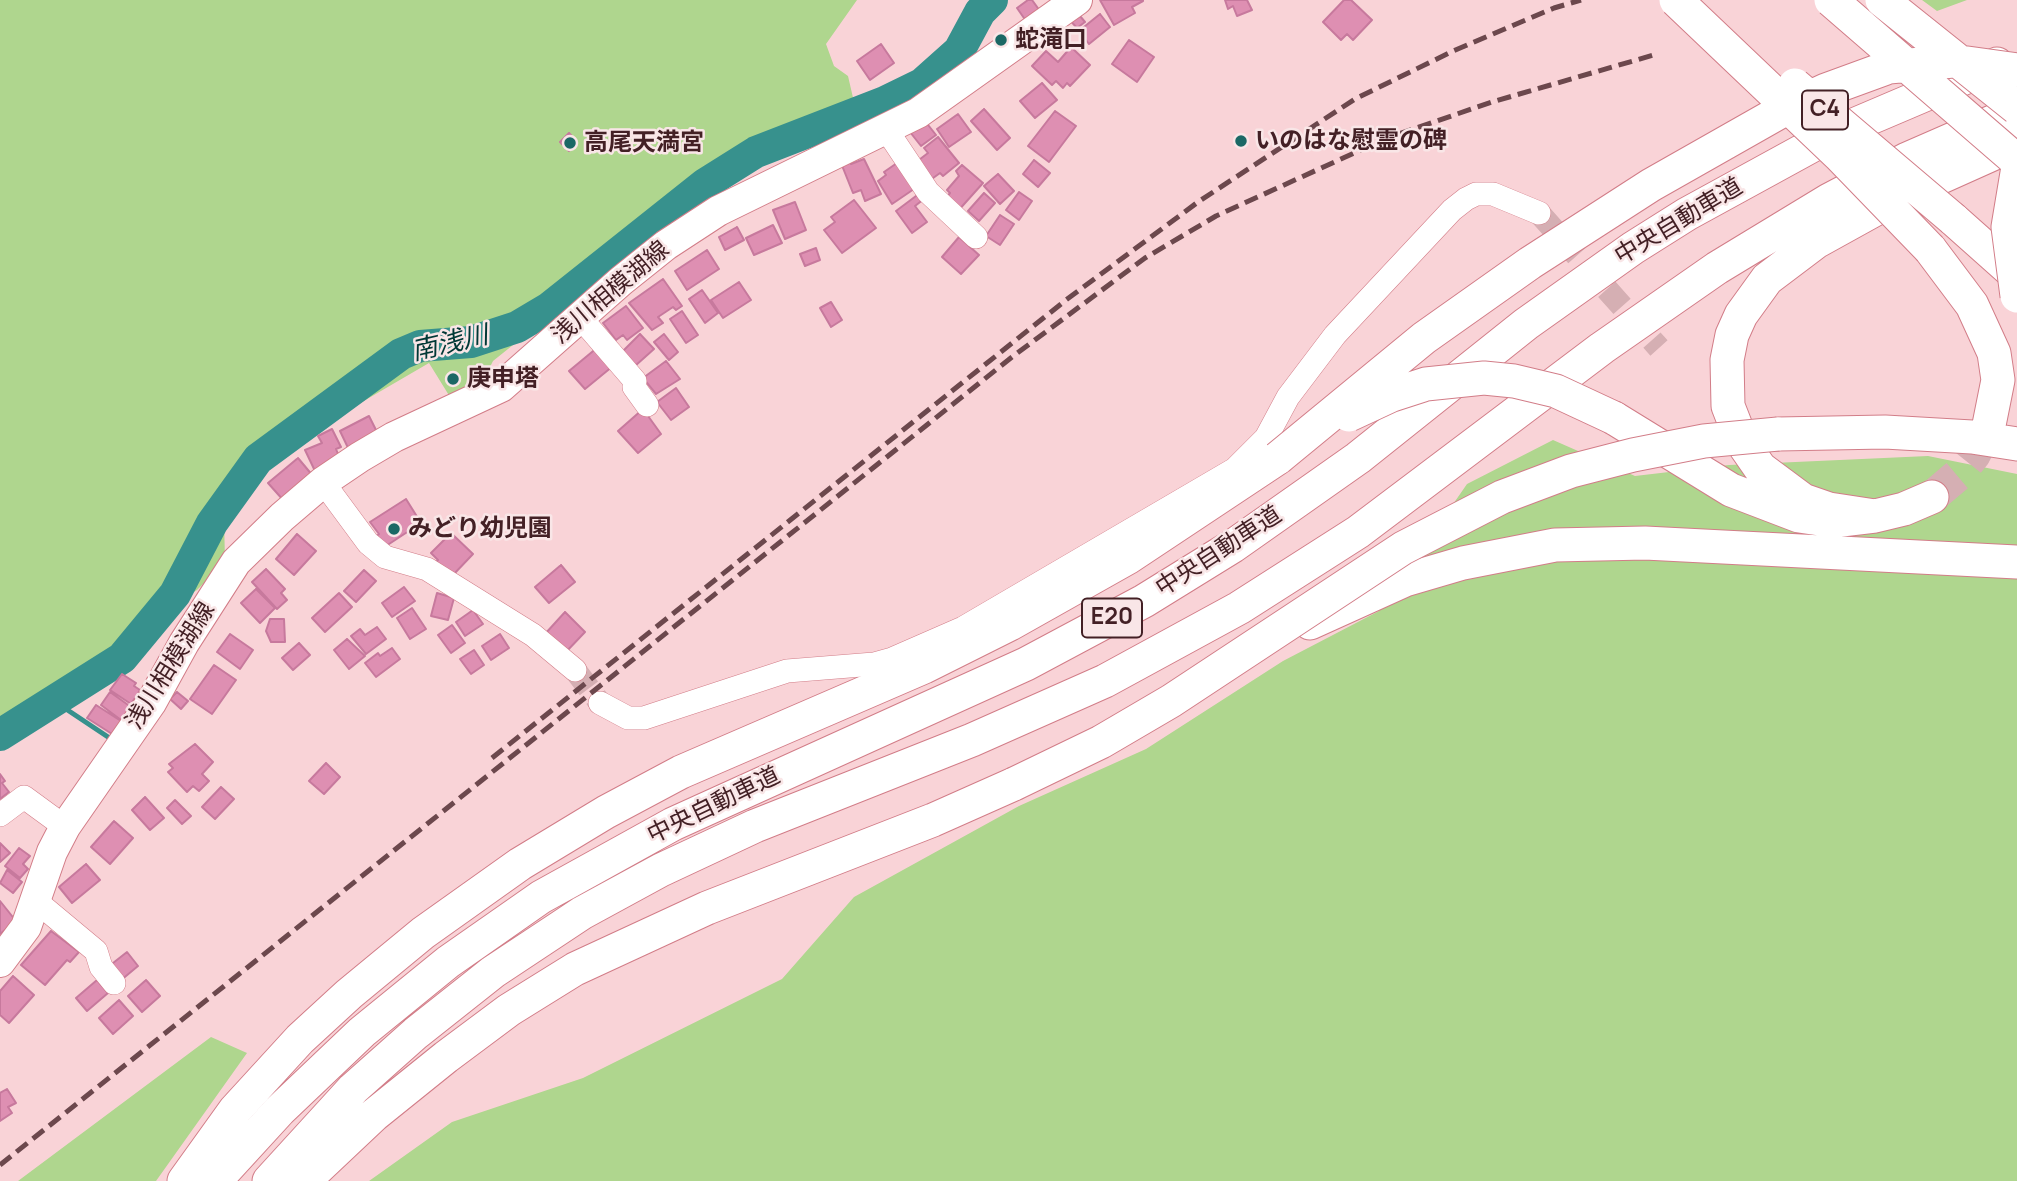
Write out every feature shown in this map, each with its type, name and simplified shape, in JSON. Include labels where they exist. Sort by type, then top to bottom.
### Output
[{"type":"highway","points":[[1676,0],[1857,174],[1930,249],[1972,305],[1994,353],[1998,380],[1989,425]]},
{"type":"highway","name":"C4","points":[[1696,0],[2017,276]]},
{"type":"highway","points":[[1832,0],[2017,161]]},
{"type":"highway","points":[[1882,0],[2017,110]]},
{"type":"highway","name":"中央自動車道","points":[[215,1181],[280,1110],[362,1031],[448,962],[541,897],[686,818],[1026,664],[1144,601],[1262,526],[1358,458],[1526,324],[1676,221],[1835,133],[1951,81],[2017,56]]},
{"type":"highway","points":[[1278,458],[1387,367],[1510,277],[1651,185],[1785,109],[1826,89],[1889,67],[1952,61],[2017,69]]},
{"type":"highway","name":"中央自動車道","points":[[269,1181],[353,1089],[416,1033],[493,972],[582,913],[661,870],[755,826],[972,740],[1105,681],[1239,608],[1358,532],[1602,348],[1717,268],[1829,200],[1907,159],[2017,110]]},
{"type":"highway","points":[[1875,516],[1829,509],[1803,500],[1760,468],[1742,442],[1730,416],[1725,383],[1732,335],[1755,292],[1780,267],[1798,254],[1901,195],[2017,143]]},
{"type":"highway","points":[[2017,173],[2008,227],[2017,296]]},
{"type":"highway","points":[[184,1181],[234,1110],[280,1060],[349,994],[423,933],[551,844],[681,772],[924,667],[1020,619],[1119,563],[1278,458],[1365,406],[1426,384],[1454,380],[1484,379],[1536,386],[1556,391],[1614,418],[1731,490],[1767,506],[1814,519],[1833,521],[1905,509],[1932,497]]},
{"type":"highway","points":[[1101,742],[1171,701],[1403,548],[1502,497],[1571,471],[1704,441],[1778,434],[1885,432],[1972,437],[2017,444]]},
{"type":"highway","points":[[304,1181],[374,1115],[446,1057],[509,1010],[575,970],[708,908],[933,820],[1014,784],[1161,712],[1322,616],[1405,580],[1463,563],[1555,545],[1600,543],[2017,562]]},
{"type":"main road","name":"浅川相模湖線","points":[[0,962],[26,927],[52,852],[65,827],[151,703],[184,643],[236,562],[282,517],[323,482],[394,437],[501,387],[579,316],[666,245],[718,211],[886,129],[940,99],[1077,0]]},
{"type":"street","points":[[886,129],[928,192],[976,237]]},
{"type":"street","points":[[600,703],[628,718],[644,718],[787,671],[874,664],[892,659],[963,628],[1234,469],[1266,438],[1288,397],[1335,335],[1452,210],[1466,199],[1476,194],[1493,194],[1539,212]]},
{"type":"street","points":[[579,316],[635,381],[634,387],[647,405]]},
{"type":"street","points":[[323,482],[368,543],[385,557],[427,569],[533,635],[575,670]]},
{"type":"street","points":[[0,815],[24,797],[65,827]]},
{"type":"street","points":[[36,901],[96,951],[101,967],[114,983]]},
{"type":"green space","points":[[0,0],[857,0],[826,44],[834,66],[848,76],[854,102],[783,129],[493,361],[485,377],[450,397],[429,363],[302,437],[261,473],[224,517],[225,562],[197,590],[145,621],[97,665],[0,719]]},
{"type":"green space","points":[[1922,0],[1967,0],[1937,11]]},
{"type":"green space","points":[[1553,440],[1635,476],[1729,465],[1928,456],[2017,474],[2017,1181],[369,1181],[452,1122],[583,1078],[782,979],[854,897],[1019,806],[1146,749],[1283,661],[1379,611],[1467,484]]},
{"type":"green space","points":[[211,1037],[247,1053],[156,1181],[18,1181]]},
{"type":"building","points":[[1032,0],[1040,11],[1026,21],[1017,8]]},
{"type":"building","points":[[1100,0],[1143,1],[1132,7],[1135,13],[1114,25]]},
{"type":"building","points":[[1225,0],[1247,0],[1252,10],[1237,16],[1233,6],[1228,9]]},
{"type":"building","points":[[1344,0],[1351,0],[1372,20],[1353,40],[1347,34],[1341,40],[1323,22]]},
{"type":"building","points":[[1075,10],[1085,22],[1077,28],[1067,17]]},
{"type":"building","points":[[1100,14],[1110,27],[1089,44],[1079,31]]},
{"type":"building","points":[[1129,40],[1154,57],[1137,82],[1112,64]]},
{"type":"building","points":[[881,44],[894,63],[870,80],[857,61]]},
{"type":"building","points":[[1071,47],[1090,65],[1070,86],[1067,83],[1063,88],[1056,81],[1052,85],[1032,66],[1046,51],[1058,62]]},
{"type":"building","points":[[1042,83],[1057,100],[1035,118],[1020,101]]},
{"type":"building","points":[[984,109],[1010,138],[997,150],[971,121]]},
{"type":"building","points":[[1055,111],[1076,126],[1049,162],[1028,146]]},
{"type":"building","points":[[958,114],[971,132],[949,147],[937,129]]},
{"type":"building","points":[[925,121],[936,135],[921,146],[910,132]]},
{"type":"building","points":[[569,133],[577,142],[569,151],[560,142]]},
{"type":"building","points":[[938,137],[959,163],[943,176],[940,173],[929,181],[915,163],[928,153],[924,148]]},
{"type":"building","points":[[864,159],[881,194],[865,201],[861,190],[853,193],[841,163],[849,160],[851,164]]},
{"type":"building","points":[[1034,160],[1050,173],[1038,187],[1023,174]]},
{"type":"building","points":[[897,163],[914,189],[892,204],[878,181],[886,175],[884,172]]},
{"type":"building","points":[[962,165],[983,183],[957,212],[944,200],[950,193],[947,190],[959,176],[956,171]]},
{"type":"building","points":[[998,174],[1014,191],[1000,204],[984,186]]},
{"type":"building","points":[[1019,192],[1032,201],[1019,220],[1006,210]]},
{"type":"building","points":[[920,193],[924,199],[915,206],[927,222],[912,233],[896,211]]},
{"type":"building","points":[[984,193],[995,203],[979,221],[968,211]]},
{"type":"building","points":[[854,200],[876,228],[842,253],[824,230],[835,222],[831,217]]},
{"type":"building","points":[[795,202],[806,230],[785,239],[773,210]]},
{"type":"building","points":[[1000,215],[1014,224],[1000,245],[986,236]]},
{"type":"building","points":[[773,225],[782,243],[754,255],[746,238]]},
{"type":"building","points":[[737,227],[744,240],[725,250],[719,237]]},
{"type":"building","points":[[959,237],[979,255],[961,274],[942,257]]},
{"type":"building","points":[[816,248],[820,260],[805,266],[800,254]]},
{"type":"building","points":[[707,250],[719,269],[687,290],[675,271]]},
{"type":"building","points":[[663,279],[682,306],[676,310],[673,307],[658,317],[663,323],[652,330],[629,303]]},
{"type":"building","points":[[739,282],[751,300],[723,318],[711,300]]},
{"type":"building","points":[[702,290],[718,313],[705,323],[689,299]]},
{"type":"building","points":[[831,302],[842,320],[831,327],[820,308]]},
{"type":"building","points":[[626,306],[643,328],[627,340],[623,335],[616,340],[603,323]]},
{"type":"building","points":[[682,311],[698,335],[686,343],[670,319]]},
{"type":"building","points":[[640,334],[654,349],[635,366],[622,352]]},
{"type":"building","points":[[664,334],[678,352],[669,360],[654,342]]},
{"type":"building","points":[[598,347],[613,366],[585,389],[569,371]]},
{"type":"building","points":[[666,361],[680,379],[656,394],[643,378]]},
{"type":"building","points":[[676,388],[689,407],[671,420],[657,402]]},
{"type":"building","points":[[643,409],[661,434],[638,453],[618,431]]},
{"type":"building","points":[[369,416],[379,436],[350,452],[340,431]]},
{"type":"building","points":[[332,429],[341,447],[336,449],[340,459],[315,471],[305,450],[322,443],[318,436]]},
{"type":"building","points":[[298,458],[313,476],[284,501],[268,483]]},
{"type":"building","name":"みどり幼児園","points":[[406,499],[421,523],[383,548],[374,538],[379,534],[370,522]]},
{"type":"building","points":[[451,533],[473,554],[453,575],[436,562],[438,560],[431,553]]},
{"type":"building","points":[[297,534],[316,551],[294,575],[276,559]]},
{"type":"building","points":[[561,565],[575,582],[549,603],[535,587]]},
{"type":"building","points":[[266,569],[285,589],[281,593],[287,600],[277,609],[252,582]]},
{"type":"building","points":[[364,570],[376,581],[356,602],[344,591]]},
{"type":"building","points":[[404,587],[415,601],[392,617],[382,603]]},
{"type":"building","points":[[256,589],[275,608],[260,623],[241,603]]},
{"type":"building","points":[[339,593],[352,607],[325,632],[312,618]]},
{"type":"building","points":[[437,593],[454,598],[448,620],[431,616]]},
{"type":"building","points":[[412,608],[426,629],[410,639],[397,618]]},
{"type":"building","points":[[473,610],[483,624],[465,636],[456,622]]},
{"type":"building","points":[[565,612],[585,632],[565,653],[545,634]]},
{"type":"building","points":[[270,619],[284,619],[285,642],[271,642],[266,631]]},
{"type":"building","points":[[452,625],[465,643],[451,653],[438,635]]},
{"type":"building","points":[[377,627],[386,639],[366,654],[351,636],[360,629],[365,635]]},
{"type":"building","points":[[230,634],[253,650],[240,669],[217,652]]},
{"type":"building","points":[[500,634],[509,648],[491,660],[482,646]]},
{"type":"building","points":[[347,639],[365,656],[349,669],[334,650]]},
{"type":"building","points":[[299,643],[310,655],[293,670],[282,658]]},
{"type":"building","points":[[392,648],[400,659],[376,677],[365,663],[378,653],[380,656]]},
{"type":"building","points":[[474,650],[484,665],[471,674],[460,659]]},
{"type":"building","points":[[214,665],[236,680],[212,714],[190,699]]},
{"type":"building","points":[[122,674],[136,683],[134,686],[140,690],[131,704],[110,690]]},
{"type":"building","points":[[110,692],[131,707],[121,720],[101,705]]},
{"type":"building","points":[[177,692],[188,701],[181,709],[170,699]]},
{"type":"building","points":[[96,705],[121,721],[112,734],[87,718]]},
{"type":"building","points":[[195,744],[213,762],[202,774],[209,781],[199,791],[193,786],[187,792],[168,772],[173,768],[169,764]]},
{"type":"building","points":[[326,763],[340,777],[324,794],[309,781]]},
{"type":"building","points":[[0,774],[5,781],[2,783],[9,792],[0,799]]},
{"type":"building","points":[[221,787],[234,799],[215,819],[202,807]]},
{"type":"building","points":[[145,797],[164,818],[150,830],[132,810]]},
{"type":"building","points":[[175,800],[191,816],[182,824],[167,808]]},
{"type":"building","points":[[114,821],[133,838],[110,864],[91,847]]},
{"type":"building","points":[[0,843],[10,853],[0,862]]},
{"type":"building","points":[[19,848],[30,856],[23,864],[28,869],[20,878],[5,866]]},
{"type":"building","points":[[86,864],[100,880],[72,903],[59,887]]},
{"type":"building","points":[[7,870],[22,882],[13,893],[0,883]]},
{"type":"building","points":[[0,901],[16,921],[0,934]]},
{"type":"building","points":[[51,931],[79,952],[70,962],[67,960],[45,985],[21,965]]},
{"type":"building","points":[[127,952],[138,966],[120,981],[108,967]]},
{"type":"building","points":[[13,976],[34,995],[9,1023],[0,1015],[0,991]]},
{"type":"building","points":[[97,980],[108,993],[87,1011],[76,998]]},
{"type":"building","points":[[146,980],[160,996],[142,1012],[128,996]]},
{"type":"building","points":[[119,1000],[133,1016],[113,1034],[99,1018]]},
{"type":"building","points":[[7,1089],[16,1103],[8,1107],[12,1113],[0,1121],[0,1093]]},
{"type":"waterway","name":"南浅川","points":[[0,735],[122,658],[175,594],[212,523],[258,459],[401,354],[420,346],[471,342],[517,327],[549,308],[705,184],[756,152],[885,102],[922,84],[959,51],[980,12],[992,0]]},
{"type":"waterway","points":[[54,701],[114,741]]},
{"type":"tunnel","points":[[1539,213],[1659,348]]},
{"type":"tunnel","points":[[1932,497],[1958,475],[1974,455],[1989,425]]},
{"type":"tunnel","points":[[575,670],[600,703]]},
{"type":"railway","points":[[492,758],[1066,300],[1198,202],[1355,99],[1453,51],[1554,8],[1581,0]]},
{"type":"railway","points":[[0,1165],[1012,357],[1145,258],[1216,216],[1387,138],[1492,102],[1657,54]]},
{"type":"place","name":"蛇滝口","points":[[1001,40]]},
{"type":"place","name":"いのはな慰霊の碑","points":[[1241,141]]},
{"type":"place","name":"高尾天満宮","points":[[570,143]]},
{"type":"place","name":"庚申塔","points":[[453,379]]},
{"type":"place","name":"みどり幼児園","points":[[394,529]]}]
